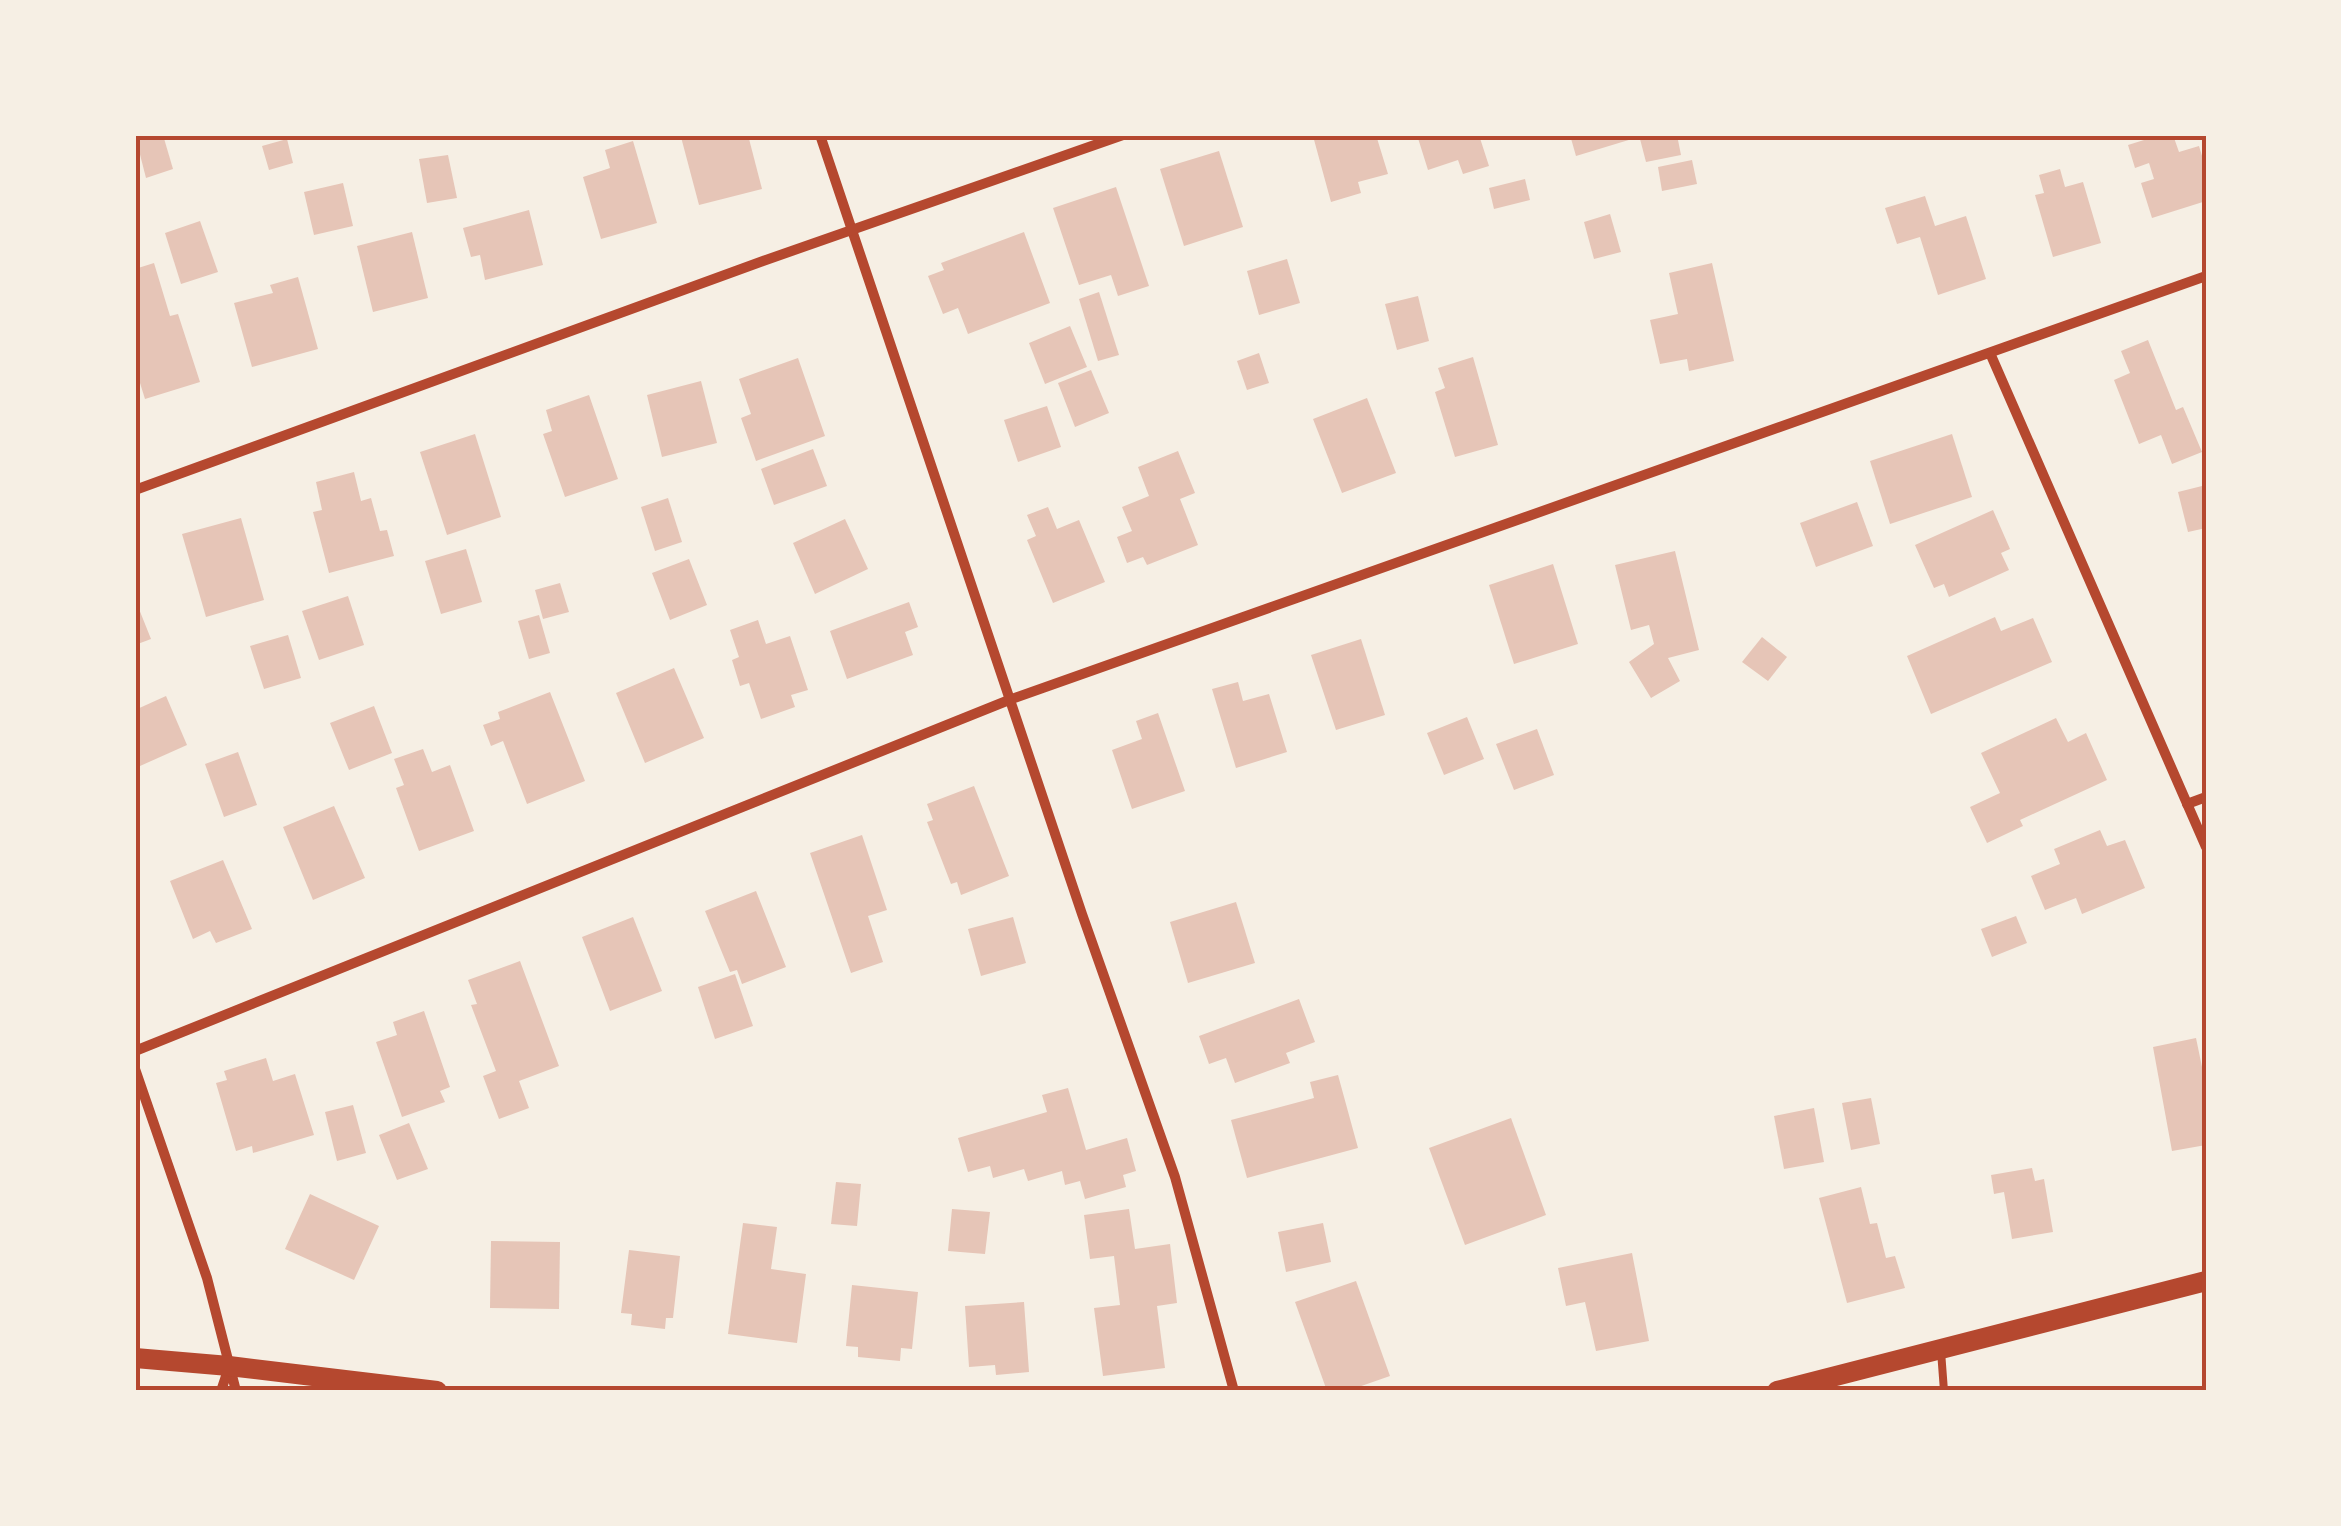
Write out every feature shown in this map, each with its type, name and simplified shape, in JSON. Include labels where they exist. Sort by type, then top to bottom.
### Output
[{"type":"main road","points":[[1777,1391],[2206,1281]]},
{"type":"main road","points":[[135,1358],[437,1391]]},
{"type":"street","points":[[820,135],[1174,1176],[1234,1391]]},
{"type":"street","points":[[135,490],[1123,135]]},
{"type":"street","points":[[135,1051],[1009,700],[2206,276]]},
{"type":"street","points":[[1990,353],[2206,846]]},
{"type":"street","points":[[2187,804],[2206,798]]},
{"type":"street","points":[[135,1068],[208,1278],[236,1391]]},
{"type":"street","points":[[221,1391],[229,1366]]},
{"type":"lane","points":[[1940,1348],[1944,1391]]},
{"type":"building","points":[[135,135],[163,135],[173,169],[146,178]]},
{"type":"building","points":[[748,135],[762,189],[699,205],[681,137]]},
{"type":"building","points":[[1376,135],[1388,174],[1358,182],[1361,193],[1331,202],[1313,136]]},
{"type":"building","points":[[1417,135],[1479,135],[1489,166],[1463,174],[1458,160],[1428,170]]},
{"type":"building","points":[[1570,135],[1630,135],[1632,139],[1576,156]]},
{"type":"building","points":[[1677,135],[1681,155],[1646,162],[1640,139]]},
{"type":"building","points":[[2173,135],[2179,152],[2199,146],[2206,169],[2206,201],[2152,218],[2141,183],[2154,179],[2149,163],[2135,168],[2128,145]]},
{"type":"building","points":[[287,139],[293,163],[269,170],[262,146]]},
{"type":"building","points":[[633,141],[657,223],[601,239],[583,177],[610,168],[605,150]]},
{"type":"building","points":[[1219,151],[1243,227],[1184,246],[1160,169]]},
{"type":"building","points":[[448,155],[457,198],[427,203],[419,159]]},
{"type":"building","points":[[1692,160],[1697,184],[1662,191],[1658,167]]},
{"type":"building","points":[[2060,169],[2065,187],[2083,182],[2101,243],[2053,257],[2035,195],[2044,193],[2039,175]]},
{"type":"building","points":[[1525,179],[1530,200],[1494,209],[1489,188]]},
{"type":"building","points":[[343,183],[353,226],[314,235],[304,192]]},
{"type":"building","points":[[1116,187],[1149,286],[1118,296],[1111,275],[1079,285],[1053,208]]},
{"type":"building","points":[[1925,196],[1935,226],[1966,216],[1986,279],[1938,295],[1920,237],[1897,244],[1885,208]]},
{"type":"building","points":[[529,210],[543,265],[485,280],[480,255],[471,257],[463,228]]},
{"type":"building","points":[[1610,214],[1621,252],[1594,259],[1584,222]]},
{"type":"building","points":[[200,221],[218,272],[181,284],[165,233]]},
{"type":"building","points":[[412,232],[428,298],[373,312],[357,246]]},
{"type":"building","points":[[1024,232],[1050,303],[968,334],[958,308],[943,314],[928,276],[944,270],[941,263]]},
{"type":"building","points":[[1287,259],[1300,303],[1259,315],[1247,271]]},
{"type":"building","points":[[154,263],[170,316],[178,314],[200,382],[145,399],[135,367],[135,269]]},
{"type":"building","points":[[1712,263],[1734,361],[1689,371],[1687,359],[1660,364],[1650,320],[1678,314],[1669,273]]},
{"type":"building","points":[[298,277],[318,349],[252,367],[234,303],[273,293],[270,285]]},
{"type":"building","points":[[1099,292],[1119,355],[1098,361],[1079,299]]},
{"type":"building","points":[[1418,296],[1429,341],[1397,350],[1385,304]]},
{"type":"building","points":[[1070,326],[1087,367],[1045,384],[1029,343]]},
{"type":"building","points":[[2148,340],[2176,410],[2183,407],[2202,452],[2172,464],[2161,435],[2139,444],[2114,380],[2130,373],[2121,351]]},
{"type":"building","points":[[1259,353],[1269,383],[1247,390],[1237,361]]},
{"type":"building","points":[[1473,357],[1498,445],[1455,457],[1435,392],[1445,388],[1438,368]]},
{"type":"building","points":[[798,358],[825,436],[756,461],[741,418],[751,414],[739,379]]},
{"type":"building","points":[[1091,370],[1109,413],[1075,427],[1058,383]]},
{"type":"building","points":[[701,381],[717,443],[662,457],[647,395]]},
{"type":"building","points":[[589,395],[618,479],[565,497],[543,434],[552,431],[546,410]]},
{"type":"building","points":[[1367,398],[1396,473],[1342,493],[1313,419]]},
{"type":"building","points":[[1047,406],[1061,447],[1018,462],[1004,420]]},
{"type":"building","points":[[475,434],[501,517],[447,535],[420,452]]},
{"type":"building","points":[[1952,434],[1972,497],[1890,524],[1870,461]]},
{"type":"building","points":[[813,449],[827,486],[774,505],[761,469]]},
{"type":"building","points":[[1178,451],[1195,493],[1180,499],[1198,545],[1147,565],[1143,557],[1127,563],[1117,537],[1132,531],[1122,507],[1149,496],[1138,467]]},
{"type":"building","points":[[354,472],[361,501],[371,498],[380,531],[387,530],[394,556],[329,573],[313,512],[322,510],[316,482]]},
{"type":"building","points":[[2206,485],[2206,528],[2188,532],[2178,492]]},
{"type":"building","points":[[668,498],[682,542],[655,551],[641,507]]},
{"type":"building","points":[[1857,502],[1873,546],[1816,567],[1800,523]]},
{"type":"building","points":[[1048,507],[1057,529],[1079,520],[1105,582],[1053,603],[1027,540],[1036,536],[1027,515]]},
{"type":"building","points":[[1993,510],[2010,549],[2001,553],[2009,570],[1949,597],[1944,584],[1934,588],[1915,545]]},
{"type":"building","points":[[241,518],[264,600],[206,617],[182,534]]},
{"type":"building","points":[[845,519],[868,569],[815,594],[793,543]]},
{"type":"building","points":[[466,549],[482,602],[441,614],[425,561]]},
{"type":"building","points":[[1675,551],[1699,650],[1668,658],[1680,681],[1651,698],[1629,662],[1654,644],[1649,625],[1631,630],[1615,565]]},
{"type":"building","points":[[689,559],[707,605],[670,620],[652,573]]},
{"type":"building","points":[[1553,564],[1578,644],[1514,664],[1489,585]]},
{"type":"building","points":[[560,583],[569,612],[543,619],[535,590]]},
{"type":"building","points":[[348,596],[364,645],[319,660],[302,611]]},
{"type":"building","points":[[909,602],[918,627],[905,632],[913,655],[847,679],[830,631]]},
{"type":"building","points":[[139,609],[151,639],[135,645],[135,610]]},
{"type":"building","points":[[539,615],[550,653],[529,659],[518,621]]},
{"type":"building","points":[[1995,617],[2001,631],[2033,618],[2052,662],[1931,714],[1907,656]]},
{"type":"building","points":[[758,620],[766,644],[790,636],[808,690],[791,695],[795,707],[761,719],[749,683],[740,686],[732,660],[739,657],[730,630]]},
{"type":"building","points":[[288,635],[301,678],[264,689],[250,646]]},
{"type":"building","points":[[1762,637],[1787,657],[1768,681],[1742,662]]},
{"type":"building","points":[[1361,639],[1385,715],[1336,730],[1311,655]]},
{"type":"building","points":[[674,668],[704,738],[645,763],[616,693]]},
{"type":"building","points":[[1238,682],[1243,701],[1269,694],[1287,752],[1236,768],[1212,689]]},
{"type":"building","points":[[550,692],[585,781],[527,804],[503,741],[491,746],[483,725],[500,719],[498,712]]},
{"type":"building","points":[[166,696],[187,745],[140,766],[135,754],[135,710]]},
{"type":"building","points":[[374,706],[392,753],[349,770],[330,723]]},
{"type":"building","points":[[1158,713],[1185,791],[1132,809],[1112,750],[1142,739],[1136,721]]},
{"type":"building","points":[[1467,717],[1484,759],[1444,775],[1427,733]]},
{"type":"building","points":[[2056,718],[2068,742],[2086,733],[2107,780],[2020,820],[2023,826],[1987,843],[1970,807],[2000,793],[1981,753]]},
{"type":"building","points":[[1537,729],[1554,775],[1514,790],[1496,744]]},
{"type":"building","points":[[423,749],[432,772],[450,765],[474,831],[419,851],[396,788],[404,785],[394,759]]},
{"type":"building","points":[[238,752],[257,805],[224,817],[205,764]]},
{"type":"building","points":[[974,786],[1009,876],[961,895],[957,882],[951,884],[927,822],[933,820],[927,804]]},
{"type":"building","points":[[334,806],[365,878],[313,900],[283,827]]},
{"type":"building","points":[[2100,830],[2107,846],[2125,840],[2145,888],[2082,914],[2076,898],[2045,910],[2031,876],[2060,864],[2054,849]]},
{"type":"building","points":[[862,835],[887,910],[868,916],[883,962],[851,973],[810,853]]},
{"type":"building","points":[[223,860],[252,929],[216,943],[210,931],[193,939],[170,881]]},
{"type":"building","points":[[756,891],[786,967],[742,984],[737,970],[730,972],[705,911]]},
{"type":"building","points":[[1236,902],[1255,963],[1188,983],[1170,922]]},
{"type":"building","points":[[2016,916],[2027,943],[1992,957],[1981,929]]},
{"type":"building","points":[[633,917],[662,991],[610,1011],[582,937]]},
{"type":"building","points":[[1013,917],[1026,963],[981,976],[968,929]]},
{"type":"building","points":[[520,961],[559,1066],[519,1081],[529,1108],[499,1119],[483,1076],[496,1071],[471,1005],[477,1004],[468,980]]},
{"type":"building","points":[[735,974],[753,1026],[715,1039],[698,987]]},
{"type":"building","points":[[1299,999],[1315,1042],[1286,1053],[1290,1063],[1235,1083],[1226,1058],[1209,1064],[1199,1036]]},
{"type":"building","points":[[424,1011],[450,1087],[440,1091],[445,1102],[402,1117],[376,1042],[397,1035],[393,1022]]},
{"type":"building","points":[[2196,1038],[2202,1067],[2206,1066],[2206,1145],[2172,1151],[2153,1047]]},
{"type":"building","points":[[266,1058],[273,1081],[295,1074],[314,1135],[253,1153],[252,1146],[236,1151],[216,1083],[227,1080],[224,1071]]},
{"type":"building","points":[[1338,1075],[1358,1148],[1247,1178],[1231,1120],[1314,1098],[1310,1082]]},
{"type":"building","points":[[1068,1088],[1086,1150],[1127,1138],[1136,1171],[1123,1175],[1126,1187],[1085,1199],[1080,1181],[1065,1185],[1062,1171],[1028,1181],[1024,1169],[993,1178],[990,1166],[968,1172],[958,1138],[1047,1112],[1042,1095]]},
{"type":"building","points":[[1871,1098],[1880,1144],[1851,1150],[1842,1103]]},
{"type":"building","points":[[353,1105],[366,1153],[337,1161],[325,1112]]},
{"type":"building","points":[[1814,1108],[1824,1162],[1784,1169],[1774,1116]]},
{"type":"building","points":[[1511,1118],[1546,1215],[1465,1245],[1429,1148]]},
{"type":"building","points":[[409,1123],[428,1169],[397,1180],[379,1135]]},
{"type":"building","points":[[2032,1168],[2035,1181],[2044,1179],[2053,1232],[2012,1239],[2004,1192],[1994,1194],[1991,1175]]},
{"type":"building","points":[[836,1182],[861,1184],[857,1226],[831,1224]]},
{"type":"building","points":[[1861,1187],[1870,1224],[1877,1223],[1886,1258],[1895,1256],[1905,1288],[1847,1303],[1819,1198]]},
{"type":"building","points":[[310,1194],[379,1226],[354,1280],[285,1249]]},
{"type":"building","points":[[952,1209],[990,1212],[985,1254],[948,1251]]},
{"type":"building","points":[[1129,1209],[1135,1249],[1170,1244],[1177,1303],[1157,1306],[1165,1368],[1103,1376],[1094,1308],[1120,1305],[1114,1256],[1090,1259],[1084,1215]]},
{"type":"building","points":[[743,1223],[777,1227],[771,1269],[806,1274],[797,1343],[728,1334]]},
{"type":"building","points":[[1323,1223],[1331,1262],[1286,1272],[1278,1232]]},
{"type":"building","points":[[491,1241],[560,1242],[559,1309],[490,1308]]},
{"type":"building","points":[[629,1250],[680,1256],[673,1318],[666,1318],[665,1329],[631,1325],[632,1314],[621,1313]]},
{"type":"building","points":[[1632,1253],[1649,1341],[1596,1351],[1585,1302],[1566,1306],[1558,1268]]},
{"type":"building","points":[[1356,1281],[1390,1376],[1347,1391],[1327,1391],[1295,1302]]},
{"type":"building","points":[[852,1285],[918,1292],[912,1349],[901,1348],[900,1361],[858,1357],[858,1347],[846,1346]]},
{"type":"building","points":[[1024,1302],[1029,1372],[996,1375],[995,1365],[969,1367],[965,1306]]}]
